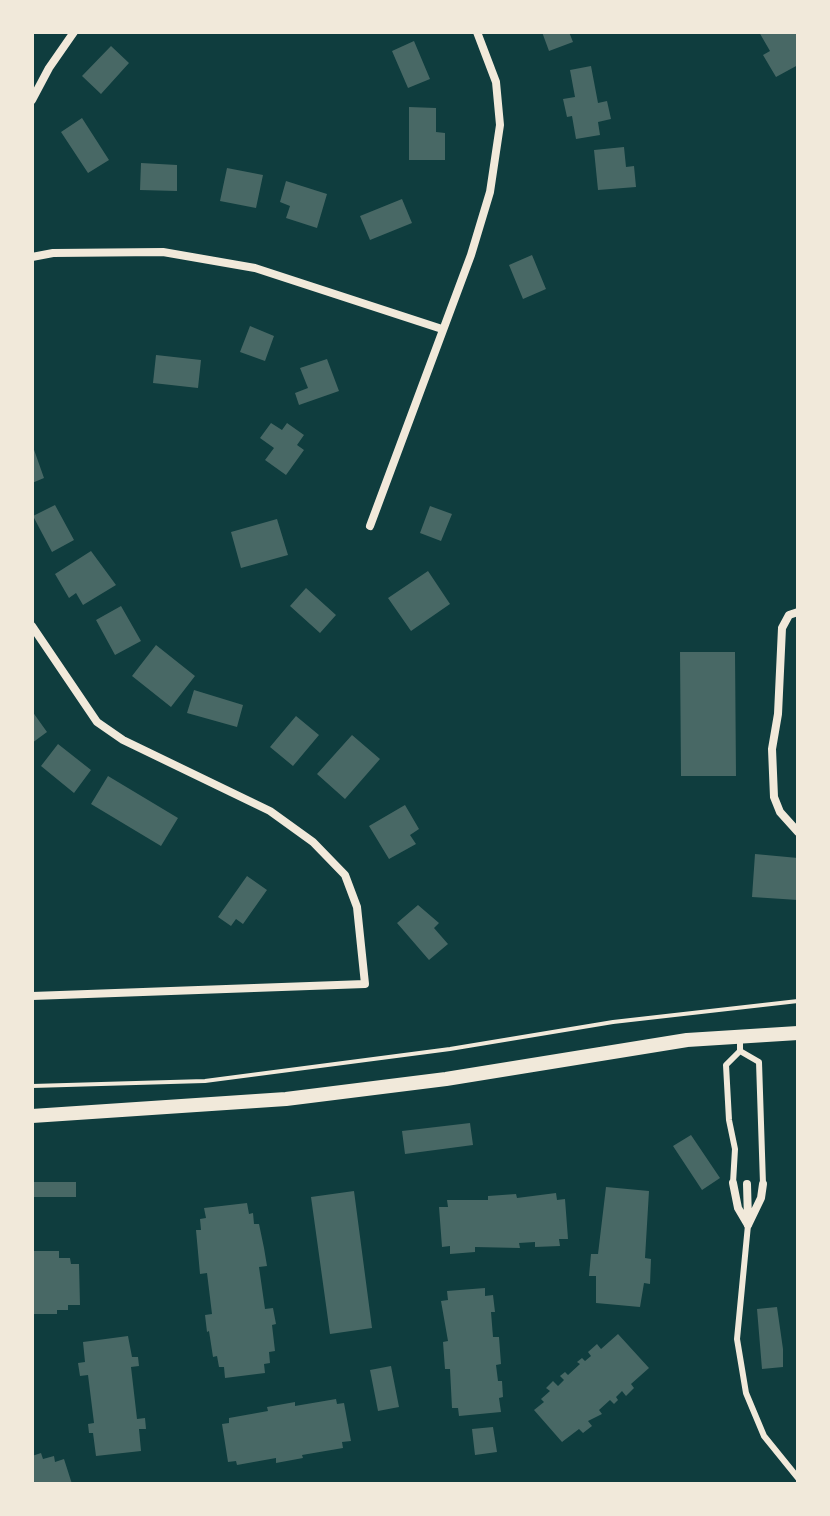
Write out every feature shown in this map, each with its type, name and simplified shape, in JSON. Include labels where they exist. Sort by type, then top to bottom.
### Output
[{"type":"street","points":[[32,100],[74,32]]},
{"type":"street","points":[[370,526],[471,255],[490,192],[500,125],[496,82],[477,32]]},
{"type":"street","points":[[32,257],[53,253],[163,252],[255,268],[442,329]]},
{"type":"street","points":[[798,612],[789,615],[782,628],[778,714],[772,749],[774,797],[780,812],[798,832]]},
{"type":"street","points":[[32,626],[97,722],[123,740],[270,811],[313,842],[345,875],[357,907],[365,984],[32,996]]},
{"type":"street","points":[[32,1116],[227,1104],[365,1091],[628,1048],[740,1044],[798,1033]]},
{"type":"street","points":[[733,1183],[738,1208],[748,1225]]},
{"type":"street","points":[[747,1184],[748,1225]]},
{"type":"street","points":[[748,1225],[761,1198],[763,1184]]},
{"type":"lane","points":[[733,1183],[735,1149],[729,1120],[726,1065],[740,1044],[759,1062],[763,1184]]},
{"type":"lane","points":[[748,1225],[737,1339],[746,1393],[764,1436],[798,1478]]},
{"type":"path","points":[[32,1086],[205,1081],[450,1049],[613,1022],[798,1001]]},
{"type":"building","points":[[542,32],[569,32],[573,42],[549,51]]},
{"type":"building","points":[[759,32],[798,32],[798,65],[776,77],[763,55],[770,51]]},
{"type":"building","points":[[414,41],[430,79],[408,88],[392,51]]},
{"type":"building","points":[[111,46],[129,63],[101,94],[82,76]]},
{"type":"building","points":[[591,66],[598,103],[607,101],[611,119],[598,122],[600,135],[576,139],[572,116],[567,117],[563,99],[575,97],[570,70]]},
{"type":"building","points":[[409,107],[436,108],[436,132],[445,133],[445,160],[409,160]]},
{"type":"building","points":[[82,118],[109,160],[88,173],[61,132]]},
{"type":"building","points":[[624,147],[626,167],[634,166],[636,187],[598,190],[594,150]]},
{"type":"building","points":[[141,163],[177,165],[177,191],[140,190]]},
{"type":"building","points":[[227,168],[263,175],[256,208],[220,201]]},
{"type":"building","points":[[286,181],[327,194],[317,228],[286,218],[290,206],[280,202]]},
{"type":"building","points":[[402,199],[412,223],[370,240],[360,216]]},
{"type":"building","points":[[532,255],[546,289],[523,299],[509,265]]},
{"type":"building","points":[[250,326],[274,336],[265,361],[240,352]]},
{"type":"building","points":[[156,355],[201,360],[198,388],[153,383]]},
{"type":"building","points":[[327,359],[339,391],[299,405],[295,393],[308,388],[300,368]]},
{"type":"building","points":[[271,423],[282,430],[287,423],[304,435],[297,445],[304,450],[286,475],[265,460],[274,448],[260,438]]},
{"type":"building","points":[[32,444],[44,478],[32,483]]},
{"type":"building","points":[[55,505],[74,540],[52,552],[33,516]]},
{"type":"building","points":[[430,506],[452,514],[441,541],[420,533]]},
{"type":"building","points":[[277,519],[288,555],[241,568],[231,532]]},
{"type":"building","points":[[91,551],[116,585],[83,605],[76,593],[69,598],[55,574]]},
{"type":"building","points":[[428,571],[450,604],[411,631],[388,598]]},
{"type":"building","points":[[306,588],[336,615],[320,633],[290,606]]},
{"type":"building","points":[[121,606],[141,641],[115,655],[96,620]]},
{"type":"building","points":[[156,645],[195,676],[171,707],[132,676]]},
{"type":"building","points":[[680,652],[735,652],[736,776],[681,776]]},
{"type":"building","points":[[194,690],[243,705],[237,727],[187,713]]},
{"type":"building","points":[[32,711],[47,732],[32,743]]},
{"type":"building","points":[[296,716],[319,735],[293,766],[270,747]]},
{"type":"building","points":[[352,735],[380,759],[345,799],[317,774]]},
{"type":"building","points":[[58,744],[91,770],[74,793],[41,766]]},
{"type":"building","points":[[108,776],[178,818],[161,846],[91,804]]},
{"type":"building","points":[[405,805],[419,829],[410,835],[416,844],[389,859],[369,826]]},
{"type":"building","points":[[755,854],[798,858],[798,900],[752,897]]},
{"type":"building","points":[[247,876],[267,890],[243,924],[236,919],[231,926],[218,917]]},
{"type":"building","points":[[418,905],[439,923],[434,928],[448,944],[429,960],[397,923]]},
{"type":"building","points":[[470,1123],[473,1145],[405,1154],[402,1131]]},
{"type":"building","points":[[691,1135],[720,1178],[702,1190],[673,1146]]},
{"type":"building","points":[[32,1182],[76,1182],[76,1197],[32,1197]]},
{"type":"building","points":[[606,1187],[649,1191],[645,1258],[651,1259],[650,1284],[644,1283],[640,1307],[596,1303],[596,1276],[589,1276],[591,1254],[598,1254]]},
{"type":"building","points":[[354,1191],[372,1328],[330,1334],[311,1197]]},
{"type":"building","points":[[556,1193],[557,1200],[565,1199],[568,1239],[559,1239],[560,1246],[535,1247],[535,1242],[519,1243],[520,1248],[475,1247],[475,1252],[450,1254],[450,1246],[442,1247],[439,1207],[448,1207],[447,1200],[488,1200],[488,1196],[516,1194],[517,1198]]},
{"type":"building","points":[[247,1203],[249,1214],[253,1213],[254,1224],[259,1224],[264,1248],[267,1266],[259,1267],[265,1309],[273,1308],[275,1351],[269,1352],[270,1363],[264,1364],[265,1373],[225,1378],[224,1367],[219,1367],[217,1356],[213,1357],[207,1332],[205,1315],[212,1314],[207,1273],[200,1274],[196,1230],[201,1230],[200,1219],[206,1218],[204,1208]]},
{"type":"building","points":[[32,1251],[59,1251],[59,1258],[70,1258],[71,1264],[79,1264],[80,1305],[68,1305],[68,1310],[57,1310],[57,1314],[32,1314]]},
{"type":"building","points":[[485,1288],[485,1296],[493,1295],[493,1337],[499,1337],[501,1364],[496,1365],[498,1381],[502,1381],[503,1397],[499,1398],[501,1412],[459,1416],[458,1408],[452,1408],[450,1369],[445,1369],[443,1342],[448,1341],[441,1301],[448,1300],[447,1291]]},
{"type":"building","points":[[777,1307],[783,1367],[762,1369],[757,1309]]},
{"type":"building","points":[[618,1334],[649,1368],[631,1384],[634,1388],[626,1396],[622,1391],[614,1404],[610,1400],[599,1410],[602,1414],[588,1421],[592,1426],[583,1433],[579,1429],[562,1442],[534,1410],[544,1402],[541,1399],[550,1391],[546,1388],[553,1381],[558,1386],[564,1380],[560,1376],[565,1372],[568,1375],[580,1364],[577,1362],[591,1356],[588,1352],[597,1344],[601,1349]]},
{"type":"building","points":[[128,1336],[132,1357],[138,1357],[139,1366],[131,1367],[137,1419],[145,1418],[146,1429],[139,1429],[141,1451],[96,1456],[93,1433],[89,1433],[88,1424],[94,1423],[88,1375],[80,1376],[78,1363],[85,1362],[83,1342]]},
{"type":"building","points":[[391,1366],[399,1407],[378,1411],[370,1370]]},
{"type":"building","points":[[336,1399],[337,1404],[344,1403],[351,1441],[342,1442],[343,1448],[276,1463],[276,1458],[237,1465],[236,1461],[228,1462],[222,1424],[229,1423],[229,1418],[295,1402],[295,1406]]},
{"type":"building","points":[[493,1427],[497,1452],[475,1455],[472,1429]]},
{"type":"building","points":[[41,1453],[43,1459],[54,1456],[55,1462],[64,1459],[72,1484],[32,1484],[32,1456]]}]
